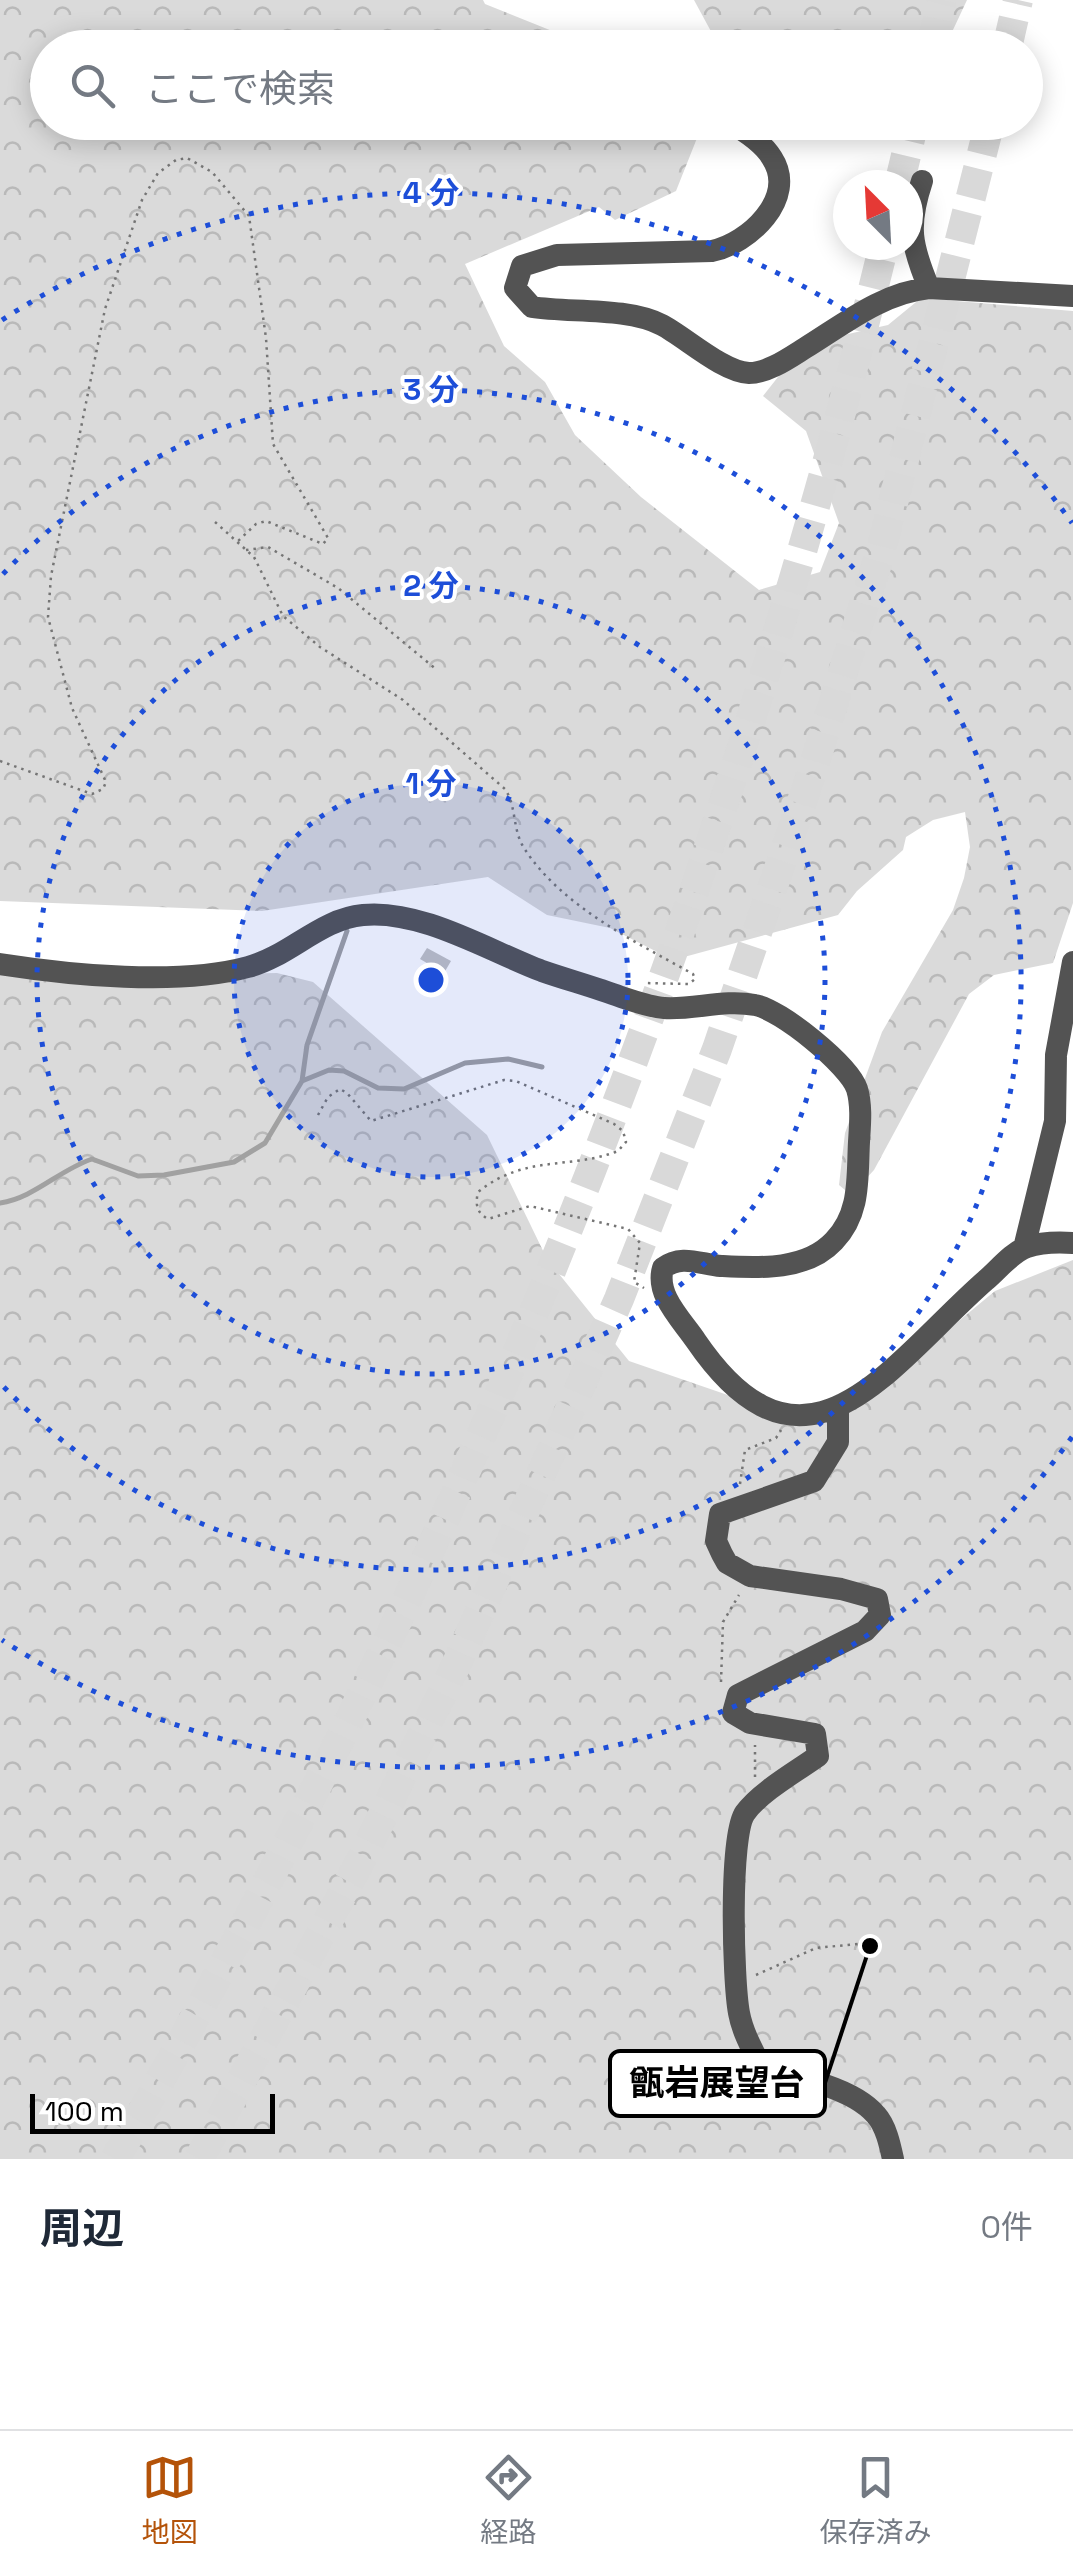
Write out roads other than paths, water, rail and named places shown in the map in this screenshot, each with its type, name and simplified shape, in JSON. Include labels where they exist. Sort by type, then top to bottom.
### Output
[{"type":"street","points":[[751,140],[772,156],[779,176],[766,218],[732,247],[538,259],[522,266],[515,288],[520,297],[532,307],[634,316],[659,323],[733,369],[749,373],[781,363],[906,290],[1073,296]]},
{"type":"street","points":[[917,260],[929,288]]},
{"type":"street","points":[[0,964],[170,978],[246,968],[282,954],[334,922],[365,914],[414,919],[543,971],[664,1008],[755,1004],[780,1012],[856,1086],[860,1119],[856,1202],[846,1226],[832,1244],[814,1257],[782,1267],[719,1266],[679,1259],[663,1268],[660,1278],[665,1295],[721,1375],[769,1412],[791,1416],[838,1407],[871,1390],[1024,1248],[1052,1242],[1073,1243]]},
{"type":"street","points":[[1024,1248],[1055,1120],[1056,1054],[1073,962]]},
{"type":"street","points":[[838,1407],[838,1442],[814,1481],[720,1514],[716,1540],[728,1563],[750,1576],[842,1589],[877,1599],[880,1615],[865,1631],[738,1695],[733,1713],[750,1723],[815,1734],[818,1756],[744,1814],[734,1882],[736,1984],[746,2038],[766,2076],[785,2074],[813,2080],[875,2114],[893,2159]]},
{"type":"waterway","points":[[0,1203],[24,1196],[92,1159],[138,1176],[164,1175],[234,1162],[265,1143],[302,1081],[307,1045],[347,931]]},
{"type":"waterway","points":[[302,1081],[329,1070],[344,1071],[378,1088],[404,1089],[465,1063],[508,1059],[542,1067]]},
{"type":"tunnel","points":[[935,30],[942,0]]},
{"type":"tunnel","points":[[1011,30],[1018,0]]},
{"type":"tunnel","points":[[903,170],[910,140]]},
{"type":"tunnel","points":[[199,2159],[362,1858],[458,1661],[619,1299],[717,1049],[809,781],[880,554],[985,140]]},
{"type":"tunnel","points":[[115,2159],[241,1933],[358,1702],[467,1468],[568,1229],[660,988],[743,743],[818,495],[880,260]]},
{"type":"place","name":"甑岩展望台","points":[[870,1946]]}]
